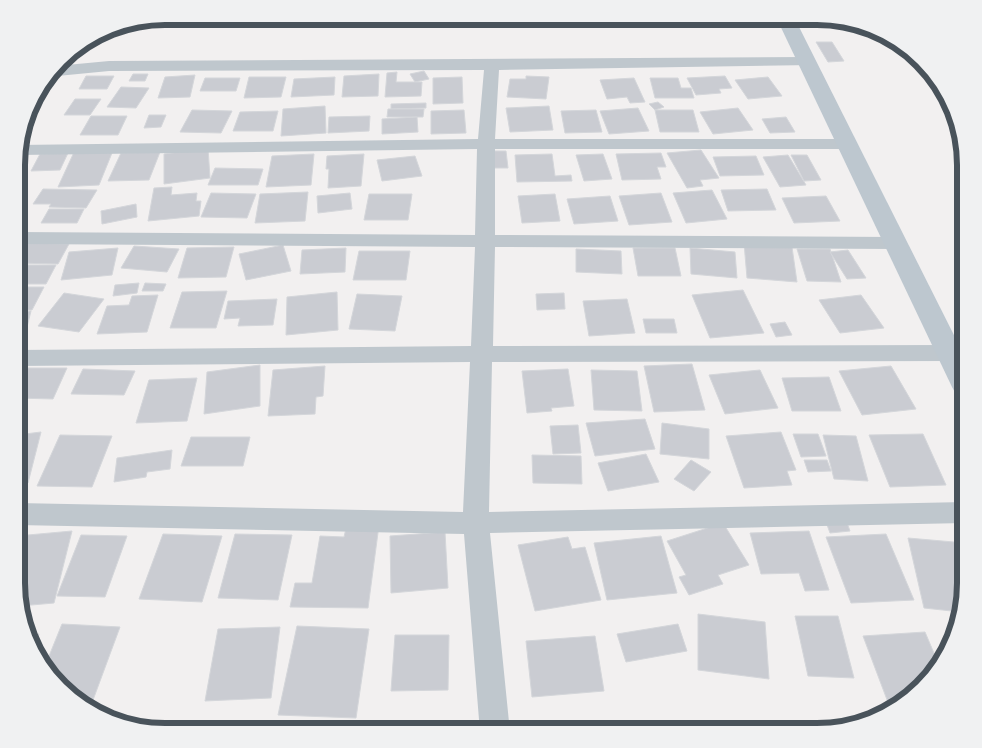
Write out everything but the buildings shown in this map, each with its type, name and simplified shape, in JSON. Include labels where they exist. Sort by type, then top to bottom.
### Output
[{"type":"street","points":[[789,25],[957,368]]},
{"type":"street","points":[[63,70],[109,66],[492,66],[807,62]]},
{"type":"street","points":[[492,66],[486,144],[482,354],[476,523],[494,723]]},
{"type":"street","points":[[26,150],[486,144],[847,144]]},
{"type":"street","points":[[25,238],[895,242]]},
{"type":"street","points":[[25,358],[949,352]]},
{"type":"street","points":[[25,514],[476,523],[957,513]]}]
